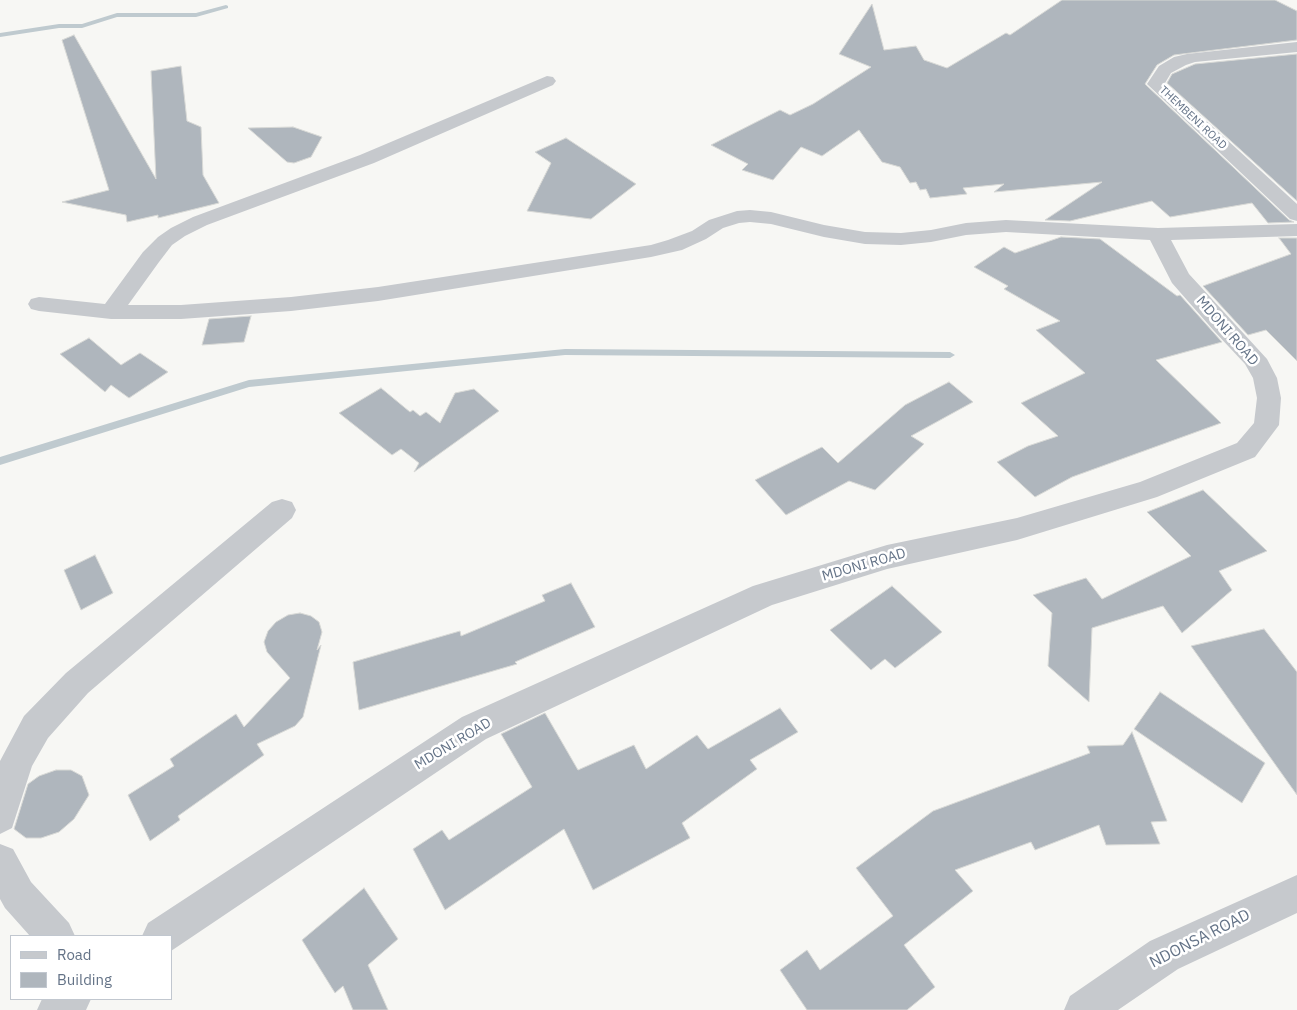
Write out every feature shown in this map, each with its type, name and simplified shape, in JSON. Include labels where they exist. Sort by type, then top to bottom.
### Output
[{"type":"street","name":"THEMBENI ROAD","points":[[1297,47],[1193,57],[1180,61],[1165,70],[1156,84],[1297,214]]},
{"type":"street","points":[[110,312],[151,257],[165,241],[178,232],[200,221],[367,159],[547,81]]},
{"type":"street","points":[[39,304],[110,312],[181,312],[291,304],[378,294],[651,252],[699,235],[716,224],[737,217],[750,216],[771,218],[824,231],[865,238],[900,239],[931,236],[966,229],[1006,226],[1158,234],[1297,230]]},
{"type":"street","name":"MDONI ROAD","points":[[163,935],[474,728],[764,595],[887,557],[1016,529],[1138,493],[1246,450],[1266,425],[1269,398],[1265,378],[1255,359],[1223,327],[1180,278],[1158,234]]},
{"type":"street","points":[[0,816],[17,761],[36,727],[77,683],[282,510]]},
{"type":"street","points":[[0,862],[18,895],[55,935]]},
{"type":"street","name":"NDONSA ROAD","points":[[1084,1010],[1164,954],[1297,894]]},
{"type":"street","points":[[57,1010],[70,1000]]},
{"type":"building","points":[[1062,0],[1275,0],[1297,11],[1297,40],[1174,55],[1157,65],[1145,84],[1289,220],[1294,222],[1268,223],[1252,203],[1170,217],[1152,201],[1070,221],[1045,220],[1102,182],[994,192],[1004,184],[963,188],[967,194],[930,198],[926,189],[920,190],[916,182],[910,183],[900,167],[882,162],[859,130],[822,156],[801,147],[773,180],[742,170],[748,164],[711,145],[780,110],[790,115],[813,104],[871,67],[839,54],[872,4],[884,50],[916,46],[924,60],[947,68],[1006,33],[1010,35]]},
{"type":"building","points":[[74,35],[156,179],[151,71],[181,66],[187,121],[201,127],[203,175],[219,203],[158,218],[158,215],[127,222],[126,215],[62,202],[109,190],[62,40]]},
{"type":"building","points":[[1297,54],[1297,201],[1167,83],[1172,74],[1195,64]]},
{"type":"building","points":[[293,127],[322,137],[311,157],[294,163],[287,162],[248,128]]},
{"type":"building","points":[[566,138],[636,184],[591,219],[527,211],[551,163],[535,152]]},
{"type":"building","points":[[1061,237],[1100,239],[1177,296],[1180,295],[1222,342],[1156,360],[1221,423],[1072,477],[1035,497],[997,462],[1028,446],[1058,436],[1021,403],[1085,373],[1036,330],[1060,321],[1004,289],[1008,286],[974,267],[1004,247],[1015,253]]},
{"type":"building","points":[[1279,238],[1297,238],[1297,361],[1266,330],[1248,335],[1203,286],[1291,254]]},
{"type":"building","points":[[251,316],[244,342],[202,345],[209,319]]},
{"type":"building","points":[[89,338],[121,365],[140,353],[168,372],[129,398],[111,385],[105,392],[60,354]]},
{"type":"building","points":[[949,382],[973,402],[911,436],[924,444],[875,490],[849,481],[786,515],[755,480],[822,447],[838,463],[905,405]]},
{"type":"building","points":[[381,388],[410,412],[413,410],[420,416],[426,412],[440,423],[455,393],[474,389],[499,411],[414,472],[419,463],[401,449],[392,455],[339,413]]},
{"type":"building","points":[[1203,490],[1267,551],[1219,571],[1232,590],[1182,633],[1163,606],[1092,628],[1089,702],[1048,666],[1052,613],[1033,595],[1086,578],[1102,599],[1191,556],[1147,512]]},
{"type":"building","points":[[95,555],[113,593],[81,610],[64,570]]},
{"type":"building","points":[[571,583],[595,627],[515,662],[517,664],[359,710],[353,662],[460,631],[461,636],[545,601],[542,595]]},
{"type":"building","points":[[892,586],[942,632],[895,668],[885,659],[871,670],[830,630]]},
{"type":"building","points":[[300,613],[311,616],[319,622],[322,632],[317,650],[321,645],[303,717],[295,726],[257,744],[264,755],[178,816],[180,820],[150,841],[128,795],[174,766],[170,759],[236,714],[244,727],[290,678],[267,652],[264,642],[268,631],[276,622],[288,615]]},
{"type":"building","points":[[1264,629],[1297,672],[1297,795],[1191,646]]},
{"type":"building","points":[[1160,692],[1265,763],[1242,803],[1134,729]]},
{"type":"building","points":[[780,708],[798,732],[750,760],[757,769],[682,823],[690,838],[593,890],[564,829],[445,910],[413,849],[442,830],[449,840],[532,787],[501,734],[545,713],[578,770],[634,745],[646,769],[697,735],[708,749]]},
{"type":"building","points":[[1132,732],[1167,821],[1151,822],[1160,844],[1106,845],[1099,825],[1035,850],[1031,842],[955,870],[973,891],[904,945],[935,987],[907,1010],[807,1010],[780,970],[807,950],[820,970],[893,916],[856,868],[933,811],[1090,753],[1087,746],[1123,745]]},
{"type":"building","points":[[56,770],[71,770],[82,776],[89,795],[74,819],[59,832],[41,838],[26,838],[14,829],[28,784],[39,776]]},
{"type":"building","points":[[364,888],[398,939],[368,965],[388,1010],[353,1010],[343,986],[335,993],[302,940]]},
{"type":"waterway","points":[[0,35],[59,26],[82,26],[117,15],[196,15],[226,7]]},
{"type":"waterway","points":[[0,461],[249,384],[565,352],[950,355]]}]
